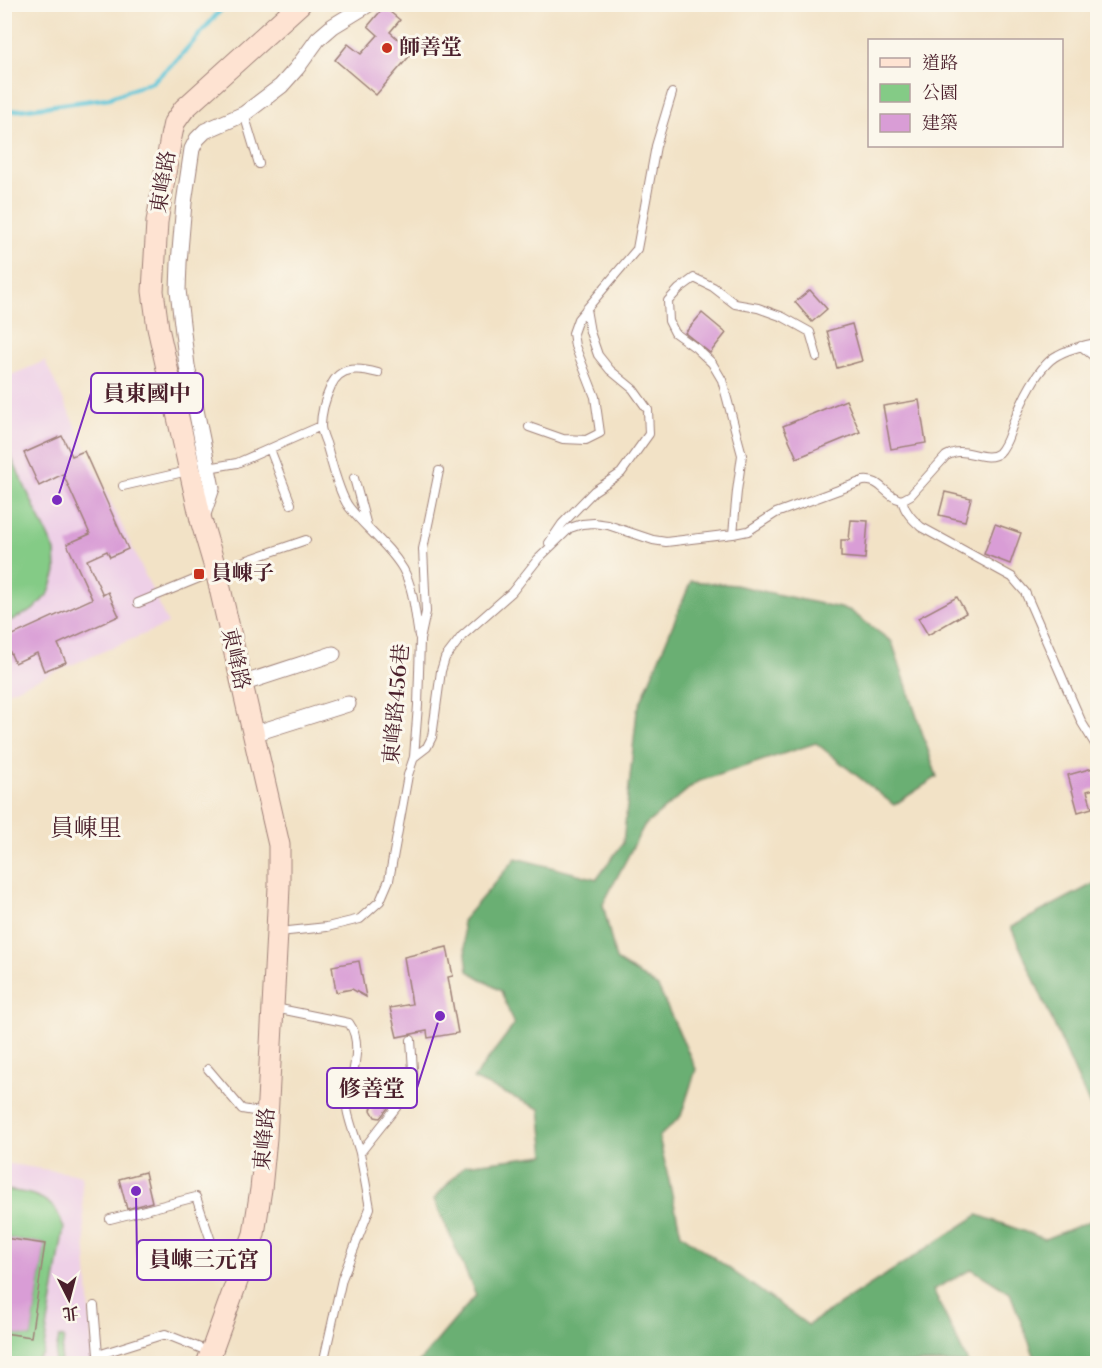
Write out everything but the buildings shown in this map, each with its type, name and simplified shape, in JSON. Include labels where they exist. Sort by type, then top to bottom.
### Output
[{"type":"main road","name":"東峰路","points":[[209,1358],[254,1234],[261,1189],[268,1113],[279,845],[216,571],[201,520],[199,469],[158,328],[153,291],[157,222],[174,123],[184,109],[300,4]]},
{"type":"street","points":[[199,469],[178,290],[184,203],[192,149],[197,139],[205,131],[244,114],[281,86],[318,39],[333,26],[369,4]]},
{"type":"street","points":[[241,684],[333,654]]},
{"type":"street","points":[[253,734],[348,704]]},
{"type":"lane","points":[[529,427],[563,439],[586,440],[600,433],[595,397],[575,346],[573,333],[578,319],[637,249],[656,146],[672,93]]},
{"type":"lane","points":[[244,114],[259,164]]},
{"type":"lane","points":[[733,534],[742,455],[722,380],[712,363],[675,333],[669,321],[668,301],[679,289],[694,279],[713,287],[735,304],[758,308],[783,317],[810,332],[817,357]]},
{"type":"lane","points":[[414,757],[427,747],[432,737],[441,671],[445,658],[462,636],[512,592],[538,560],[562,524],[594,491],[621,473],[649,434],[648,410],[633,389],[610,370],[598,355],[590,332],[586,309]]},
{"type":"lane","points":[[538,560],[570,528],[582,524],[608,525],[652,540],[666,542],[748,531],[776,513],[863,481],[875,482],[894,498],[902,500],[911,495],[946,456],[952,453],[967,452],[980,456],[997,454],[1007,441],[1024,397],[1045,365],[1071,348],[1098,342]]},
{"type":"lane","points":[[1081,346],[1098,360]]},
{"type":"lane","points":[[378,374],[365,369],[353,369],[340,374],[332,384],[324,406],[321,426],[334,472],[347,505],[387,547],[407,578],[420,640]]},
{"type":"lane","points":[[123,486],[237,463],[321,426]]},
{"type":"lane","points":[[270,449],[291,504]]},
{"type":"lane","name":"東峰路456巷","points":[[277,932],[327,927],[360,919],[380,901],[389,880],[408,775],[414,757],[420,640],[426,612],[423,549],[439,471]]},
{"type":"lane","points":[[354,478],[367,528]]},
{"type":"lane","points":[[902,500],[910,517],[921,527],[1012,577],[1025,592],[1082,723],[1098,748]]},
{"type":"lane","points":[[138,603],[216,571],[306,540]]},
{"type":"lane","points":[[273,1008],[349,1023],[353,1028],[357,1054],[347,1109],[360,1153],[370,1208],[342,1279],[323,1364]]},
{"type":"lane","points":[[360,1153],[414,1085],[411,1040]]},
{"type":"lane","points":[[208,1069],[242,1109],[268,1113]]},
{"type":"lane","points":[[110,1219],[196,1197],[212,1244],[247,1254]]},
{"type":"lane","points":[[94,1306],[98,1355],[165,1334],[209,1358]]},
{"type":"shaded area","points":[[45,361],[168,624],[5,693],[4,362],[11,375]]},
{"type":"shaded area","points":[[4,1163],[81,1175],[93,1363],[5,1363]]},
{"type":"green space","points":[[5,444],[55,551],[56,572],[49,593],[33,610],[12,620],[4,620]]},
{"type":"green space","points":[[691,581],[735,585],[849,610],[892,642],[937,777],[894,805],[816,743],[697,782],[644,826],[603,904],[616,960],[658,987],[696,1069],[681,1116],[659,1137],[681,1234],[808,1325],[978,1215],[1045,1239],[1097,1218],[1097,1363],[1037,1363],[1010,1293],[972,1269],[933,1290],[968,1363],[418,1363],[476,1295],[434,1199],[465,1165],[545,1155],[540,1109],[473,1079],[514,1025],[501,991],[468,971],[462,921],[516,858],[597,879],[623,843],[637,711]]},
{"type":"green space","points":[[1097,882],[1097,1122],[1011,927]]},
{"type":"green space","points":[[5,1190],[25,1193],[44,1200],[58,1213],[64,1227],[43,1354],[34,1363],[5,1363],[5,1333],[31,1337],[45,1244],[5,1238]]},
{"type":"green space","points":[[59,1337],[64,1338],[60,1363],[54,1363]]},
{"type":"waterway","points":[[4,112],[109,98],[152,82],[178,59],[226,4]]},
{"type":"place","name":"師善堂","points":[[387,48]]},
{"type":"place","name":"員東國中","points":[[57,500]]},
{"type":"place","name":"員崠子","points":[[199,574]]},
{"type":"place","name":"修善堂","points":[[440,1016]]},
{"type":"place","name":"員崠三元宮","points":[[136,1191]]},
{"type":"district","name":"員崠里","points":[[86,829]]}]
